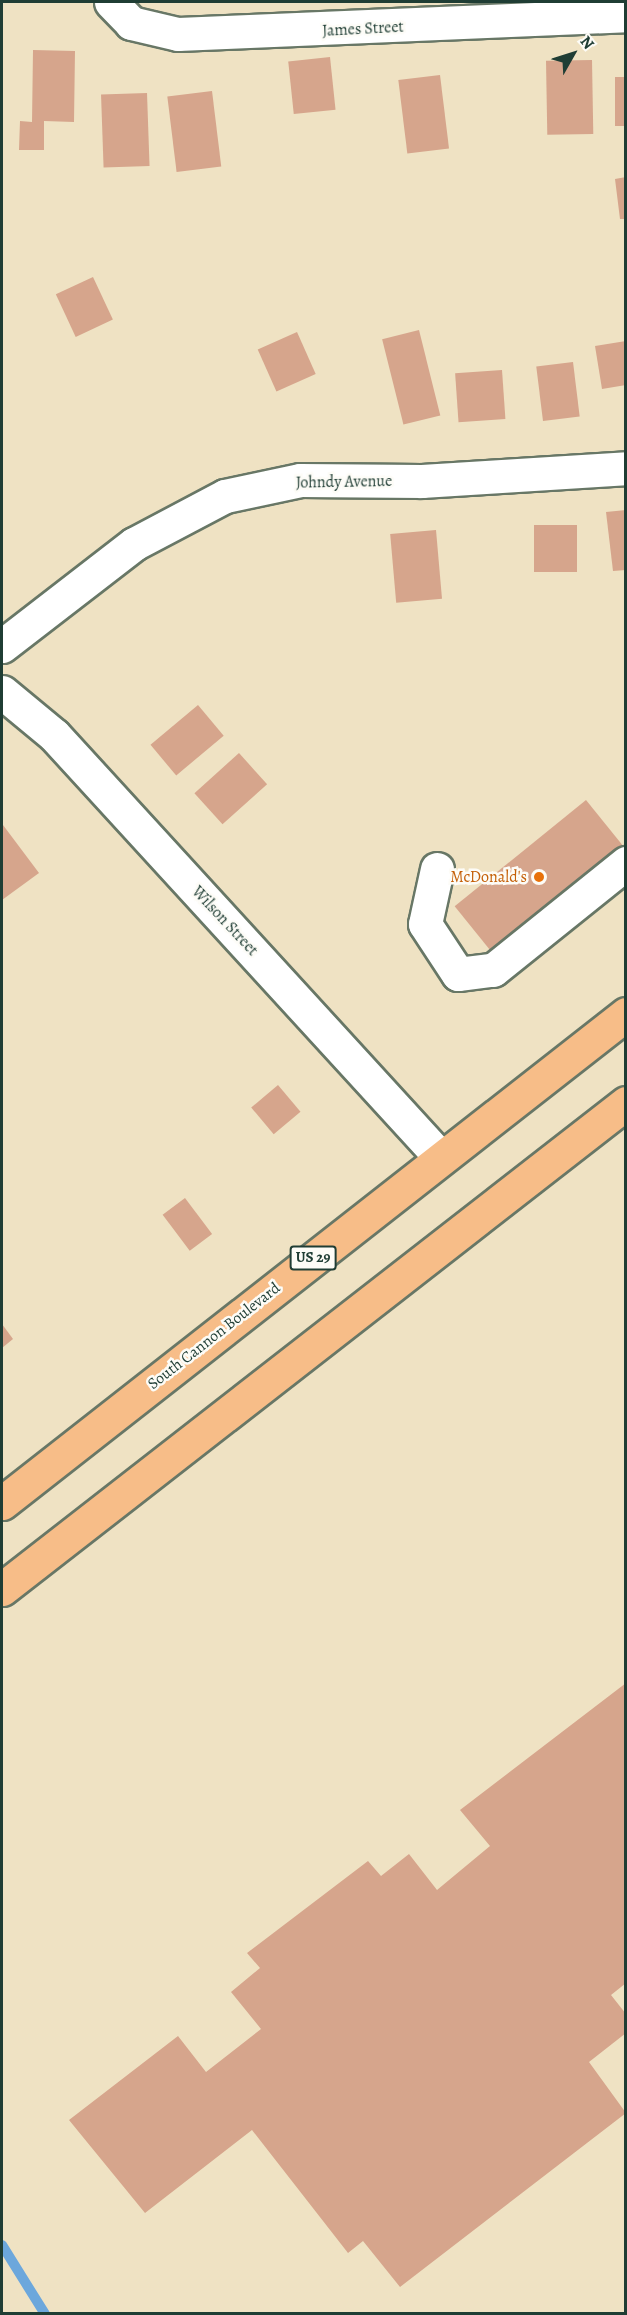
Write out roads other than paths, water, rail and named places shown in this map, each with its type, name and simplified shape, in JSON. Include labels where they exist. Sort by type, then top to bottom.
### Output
[{"type":"main road","name":"South Cannon Boulevard","points":[[2,1503],[626,1014]]},
{"type":"main road","points":[[2,1589],[626,1103]]},
{"type":"street","name":"James Street","points":[[111,2],[131,23],[178,34],[626,15]]},
{"type":"street","name":"Johndy Avenue","points":[[2,646],[134,544],[225,496],[300,480],[422,481],[626,468]]},
{"type":"street","name":"Wilson Street","points":[[2,692],[54,735],[441,1158]]},
{"type":"street","points":[[437,869],[425,924],[458,974],[493,970],[626,863]]},
{"type":"waterway","points":[[2,2245],[45,2314]]},
{"type":"place","name":"McDonald's","points":[[539,877]]}]
